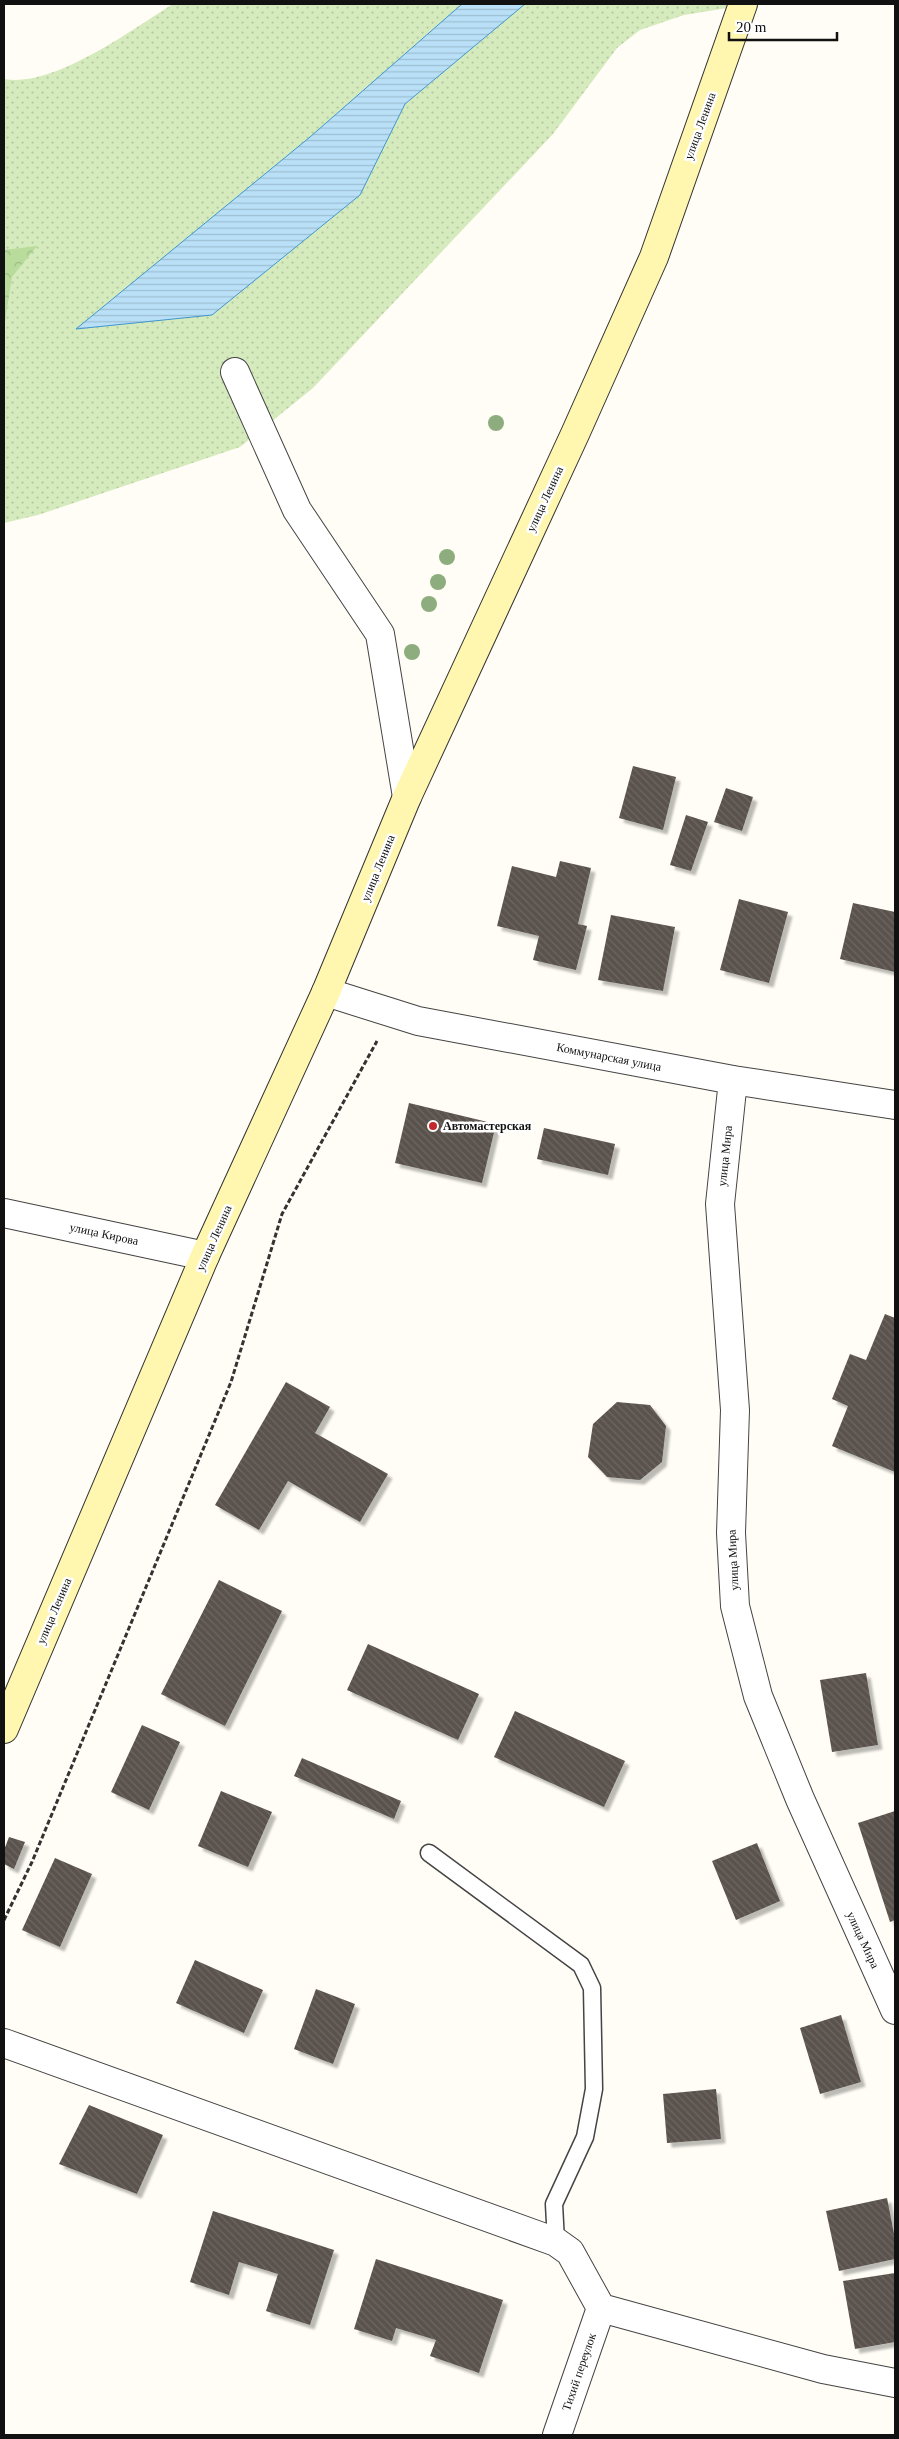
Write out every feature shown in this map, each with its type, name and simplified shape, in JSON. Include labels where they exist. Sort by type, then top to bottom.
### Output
[{"type":"main road","name":"улица Ленина","points":[[4,1730],[205,1256],[326,992],[407,797],[654,257],[743,4]]},
{"type":"street","points":[[235,372],[296,510],[380,634],[407,797]]},
{"type":"street","name":"Коммунарская улица","points":[[326,992],[418,1021],[733,1080],[895,1105]]},
{"type":"street","name":"улица Мира","points":[[733,1080],[720,1204],[735,1410],[731,1533],[735,1606],[758,1696],[800,1799],[895,2010]]},
{"type":"street","name":"улица Кирова","points":[[4,1212],[205,1256]]},
{"type":"street","points":[[4,2043],[556,2242],[570,2252],[601,2308],[824,2369],[895,2383]]},
{"type":"street","name":"Тихий переулок","points":[[556,2435],[601,2308]]},
{"type":"lane","points":[[430,1853],[581,1965],[592,1988],[594,2089],[585,2137],[554,2204],[556,2242]]},
{"type":"path","points":[[4,1920],[32,1862],[231,1382],[282,1214],[392,1013]]},
{"type":"green space","points":[[173,4],[752,4],[684,15],[640,30],[617,48],[553,134],[313,388],[240,447],[38,515],[4,523],[4,79],[24,79],[46,75],[68,66],[92,55]]},
{"type":"green space","points":[[37,246],[12,277],[4,328],[4,250]]},
{"type":"water","points":[[462,4],[525,4],[405,104],[360,195],[212,315],[76,329],[310,137]]},
{"type":"building","points":[[633,766],[676,777],[663,830],[619,818]]},
{"type":"building","points":[[726,788],[753,797],[742,831],[714,822]]},
{"type":"building","points":[[686,815],[708,822],[691,871],[670,865]]},
{"type":"building","points":[[560,861],[591,868],[578,924],[587,926],[576,970],[533,960],[539,936],[497,926],[512,866],[556,877]]},
{"type":"building","points":[[739,899],[788,912],[769,983],[720,970]]},
{"type":"building","points":[[853,903],[895,912],[895,972],[840,959]]},
{"type":"building","points":[[611,915],[675,927],[663,991],[598,980]]},
{"type":"building","points":[[409,1103],[496,1124],[482,1183],[395,1163]]},
{"type":"building","points":[[544,1128],[615,1144],[608,1175],[537,1159]]},
{"type":"building","points":[[885,1314],[895,1318],[895,1472],[832,1446],[848,1406],[832,1399],[850,1354],[866,1360]]},
{"type":"building","points":[[286,1382],[330,1407],[315,1433],[388,1474],[360,1522],[288,1481],[259,1530],[215,1505]]},
{"type":"building","points":[[617,1402],[650,1405],[666,1426],[662,1462],[640,1480],[607,1477],[588,1457],[593,1424]]},
{"type":"building","points":[[219,1580],[282,1611],[225,1726],[161,1694]]},
{"type":"building","points":[[368,1644],[479,1694],[458,1740],[347,1690]]},
{"type":"building","points":[[866,1673],[878,1745],[832,1752],[820,1680]]},
{"type":"building","points":[[515,1711],[625,1761],[604,1807],[494,1757]]},
{"type":"building","points":[[142,1725],[180,1742],[149,1810],[111,1792]]},
{"type":"building","points":[[302,1758],[401,1801],[394,1819],[294,1776]]},
{"type":"building","points":[[221,1791],[272,1812],[248,1867],[198,1846]]},
{"type":"building","points":[[895,1811],[895,1920],[890,1922],[858,1823]]},
{"type":"building","points":[[9,1837],[25,1842],[14,1869],[4,1864],[4,1850]]},
{"type":"building","points":[[757,1843],[780,1901],[736,1920],[712,1861]]},
{"type":"building","points":[[55,1858],[92,1874],[60,1947],[22,1930]]},
{"type":"building","points":[[195,1960],[263,1990],[244,2033],[176,2003]]},
{"type":"building","points":[[316,1989],[355,2004],[333,2064],[294,2049]]},
{"type":"building","points":[[841,2015],[861,2082],[820,2094],[800,2028]]},
{"type":"building","points":[[716,2089],[721,2139],[667,2143],[663,2094]]},
{"type":"building","points":[[89,2105],[163,2135],[137,2194],[59,2164]]},
{"type":"building","points":[[887,2198],[895,2239],[895,2259],[839,2271],[826,2211]]},
{"type":"building","points":[[213,2211],[334,2250],[310,2325],[266,2311],[278,2274],[239,2262],[229,2295],[190,2282]]},
{"type":"building","points":[[376,2259],[503,2300],[479,2373],[430,2356],[436,2340],[396,2328],[392,2341],[354,2329]]},
{"type":"building","points":[[895,2273],[895,2342],[855,2349],[843,2281]]},
{"type":"place","name":"Автомастерская","points":[[433,1126]]}]
